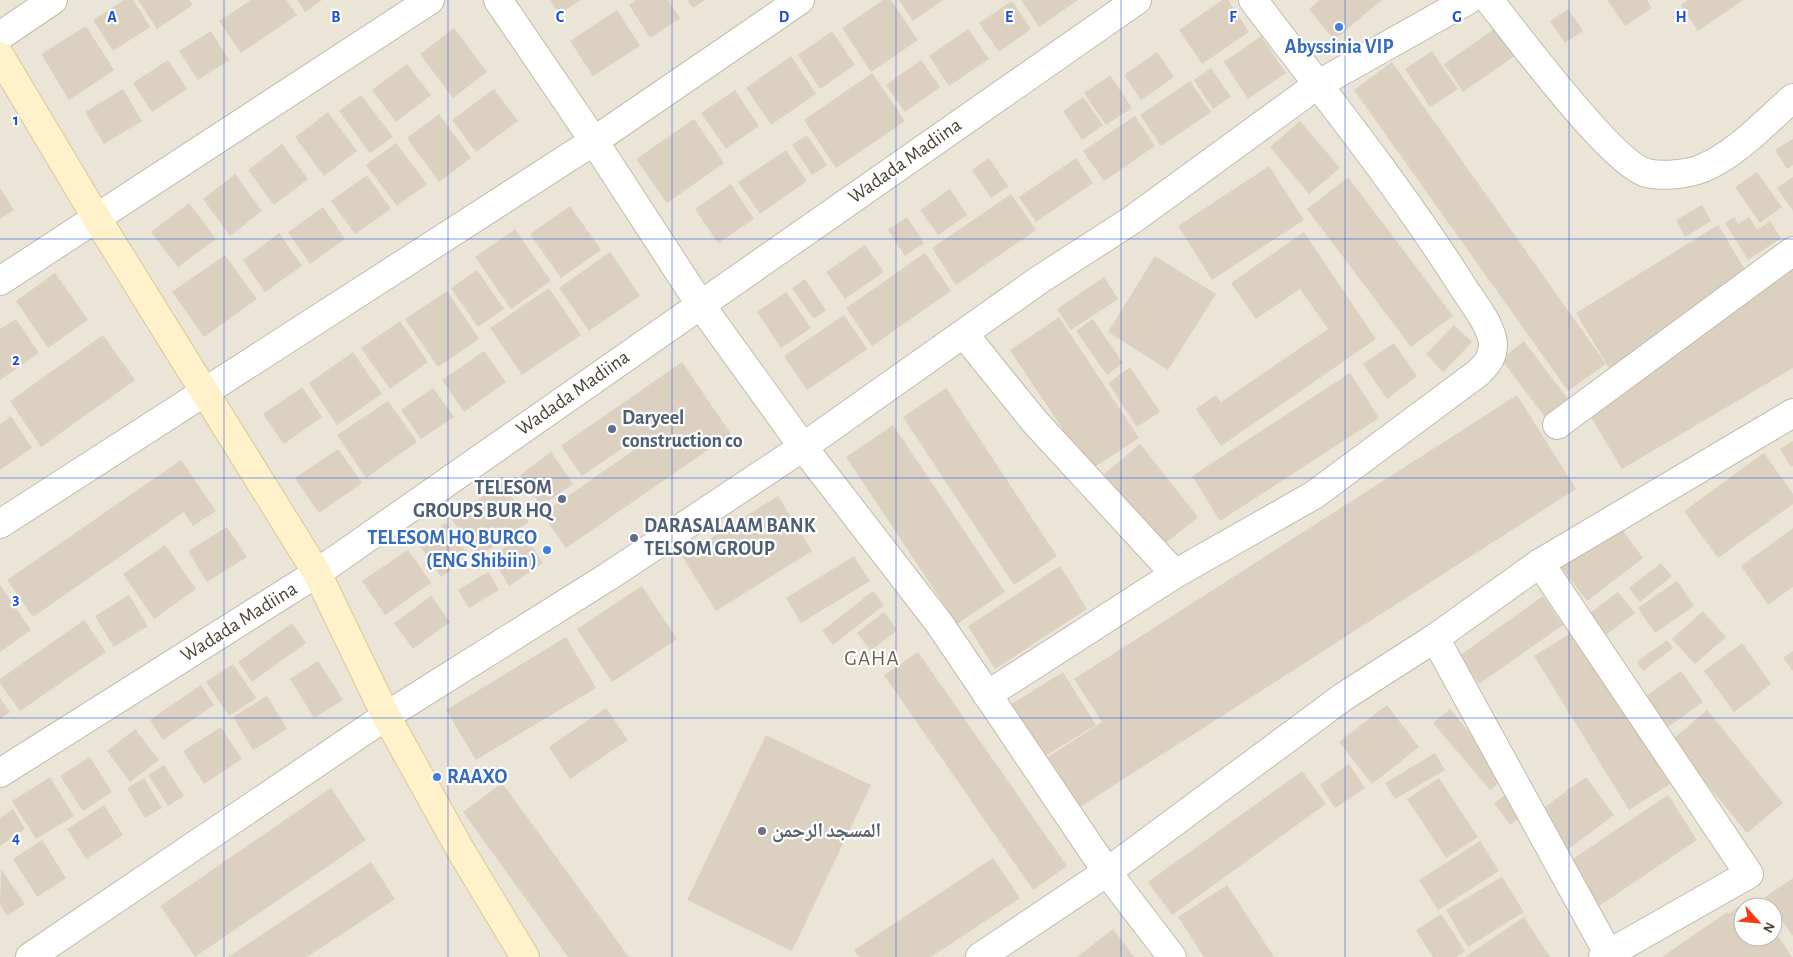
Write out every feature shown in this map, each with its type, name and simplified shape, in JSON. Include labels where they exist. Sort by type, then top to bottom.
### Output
[{"type":"street","points":[[0,36],[53,0]]},
{"type":"street","points":[[0,281],[430,0]]},
{"type":"street","points":[[498,0],[594,141],[700,304],[803,447],[939,623],[1107,872],[1172,957]]},
{"type":"street","points":[[0,524],[206,393],[594,141],[800,0]]},
{"type":"street","name":"Wadada Madiina","points":[[0,773],[317,573],[1136,0]]},
{"type":"street","points":[[987,695],[1175,574],[1314,495],[1478,373],[1490,362],[1492,344],[1488,328],[1435,246],[1253,0]]},
{"type":"street","points":[[30,957],[386,716],[609,576],[803,447],[1039,280],[1132,220],[1317,85],[1468,0]]},
{"type":"street","points":[[1489,0],[1595,130],[1623,159],[1646,173],[1670,174],[1702,169],[1730,153],[1793,98]]},
{"type":"street","points":[[0,56],[96,217],[317,573],[386,716],[461,851],[525,957]]},
{"type":"street","points":[[1557,425],[1793,251]]},
{"type":"street","points":[[964,334],[1034,422],[1175,574]]},
{"type":"street","points":[[980,957],[1107,872],[1343,697],[1434,638],[1540,563],[1793,412]]},
{"type":"street","points":[[1434,638],[1606,955],[1749,874],[1540,563]]},
{"type":"shaded area","points":[[0,0],[1793,0],[1793,957],[0,957]]},
{"type":"building","points":[[124,0],[133,0],[150,27],[113,51],[93,20]]},
{"type":"building","points":[[138,0],[189,0],[193,5],[157,29]]},
{"type":"building","points":[[251,0],[286,0],[297,15],[241,53],[219,21]]},
{"type":"building","points":[[297,0],[322,0],[305,12]]},
{"type":"building","points":[[550,0],[581,0],[559,14]]},
{"type":"building","points":[[636,0],[668,0],[680,18],[650,38],[629,5]]},
{"type":"building","points":[[687,0],[705,0],[693,8]]},
{"type":"building","points":[[883,0],[891,0],[918,40],[871,72],[842,28]]},
{"type":"building","points":[[899,0],[943,0],[913,21]]},
{"type":"building","points":[[1021,0],[1078,0],[1039,27]]},
{"type":"building","points":[[1222,0],[1228,0],[1249,32],[1202,64],[1179,30]]},
{"type":"building","points":[[1320,0],[1382,0],[1334,40],[1309,9]]},
{"type":"building","points":[[1607,0],[1647,0],[1652,8],[1625,26]]},
{"type":"building","points":[[1688,0],[1743,0],[1698,31],[1681,5]]},
{"type":"building","points":[[1012,1],[1031,29],[999,52],[979,23]]},
{"type":"building","points":[[1568,9],[1583,31],[1565,43],[1550,21]]},
{"type":"building","points":[[617,10],[640,46],[593,76],[570,41]]},
{"type":"building","points":[[86,26],[114,70],[69,100],[41,54]]},
{"type":"building","points":[[1497,27],[1516,55],[1463,92],[1444,64]]},
{"type":"building","points":[[454,28],[487,72],[453,98],[420,54]]},
{"type":"building","points":[[968,29],[989,59],[949,86],[929,56]]},
{"type":"building","points":[[211,31],[229,60],[198,80],[179,51]]},
{"type":"building","points":[[832,31],[855,65],[820,89],[798,55]]},
{"type":"building","points":[[1261,36],[1286,73],[1248,99],[1224,62]]},
{"type":"building","points":[[1432,51],[1458,89],[1430,107],[1405,69]]},
{"type":"building","points":[[1157,52],[1174,77],[1141,100],[1124,75]]},
{"type":"building","points":[[791,56],[816,94],[771,125],[746,88]]},
{"type":"building","points":[[168,60],[187,89],[152,112],[133,83]]},
{"type":"building","points":[[921,60],[940,87],[905,112],[886,85]]},
{"type":"building","points":[[1392,62],[1606,364],[1568,391],[1354,90]]},
{"type":"building","points":[[407,64],[431,95],[396,122],[372,90]]},
{"type":"building","points":[[1211,68],[1231,97],[1213,109],[1194,80]]},
{"type":"building","points":[[872,73],[905,121],[836,168],[804,120]]},
{"type":"building","points":[[1110,75],[1132,108],[1106,125],[1084,93]]},
{"type":"building","points":[[1190,81],[1211,112],[1161,146],[1140,115]]},
{"type":"building","points":[[123,89],[142,121],[104,144],[85,112]]},
{"type":"building","points":[[494,89],[518,121],[476,152],[452,120]]},
{"type":"building","points":[[735,90],[759,126],[726,149],[701,113]]},
{"type":"building","points":[[361,95],[393,137],[370,153],[339,111]]},
{"type":"building","points":[[1083,97],[1103,125],[1082,140],[1063,111]]},
{"type":"building","points":[[328,112],[357,151],[324,176],[295,137]]},
{"type":"building","points":[[439,114],[471,158],[439,182],[407,138]]},
{"type":"building","points":[[1135,116],[1155,146],[1104,181],[1083,151]]},
{"type":"building","points":[[694,119],[724,163],[667,203],[636,159]]},
{"type":"building","points":[[1300,121],[1340,168],[1309,194],[1270,147]]},
{"type":"building","points":[[807,135],[827,165],[812,175],[792,145]]},
{"type":"building","points":[[1793,139],[1793,165],[1787,169],[1775,150]]},
{"type":"building","points":[[396,143],[427,184],[397,206],[366,165]]},
{"type":"building","points":[[282,144],[308,179],[274,205],[248,170]]},
{"type":"building","points":[[786,150],[807,181],[760,214],[738,182]]},
{"type":"building","points":[[989,158],[1008,186],[991,198],[972,170]]},
{"type":"building","points":[[1076,158],[1093,183],[1036,222],[1019,197]]},
{"type":"building","points":[[1269,166],[1304,220],[1212,280],[1178,226]]},
{"type":"building","points":[[1757,172],[1782,207],[1760,223],[1735,187]]},
{"type":"building","points":[[235,174],[262,211],[230,236],[203,199]]},
{"type":"building","points":[[367,175],[391,209],[355,234],[331,201]]},
{"type":"building","points":[[1348,177],[1453,316],[1411,347],[1307,209]]},
{"type":"building","points":[[1793,177],[1793,211],[1777,188]]},
{"type":"building","points":[[731,184],[754,219],[718,243],[695,209]]},
{"type":"building","points":[[0,188],[14,210],[0,219]]},
{"type":"building","points":[[950,189],[967,215],[938,235],[920,210]]},
{"type":"building","points":[[1011,194],[1036,230],[956,285],[932,248]]},
{"type":"building","points":[[189,203],[216,239],[178,267],[151,232]]},
{"type":"building","points":[[1702,205],[1711,221],[1685,237],[1676,220]]},
{"type":"building","points":[[570,206],[601,250],[561,278],[530,234]]},
{"type":"building","points":[[323,207],[345,239],[310,264],[288,232]]},
{"type":"building","points":[[907,217],[924,243],[905,256],[888,230]]},
{"type":"building","points":[[1734,217],[1738,224],[1749,217],[1757,230],[1770,221],[1781,238],[1748,260],[1725,223]]},
{"type":"building","points":[[1718,225],[1755,286],[1612,373],[1576,313]]},
{"type":"building","points":[[515,229],[551,281],[511,309],[475,257]]},
{"type":"building","points":[[1304,232],[1376,339],[1221,446],[1196,409],[1216,395],[1221,402],[1328,329],[1300,289],[1256,319],[1231,283]]},
{"type":"building","points":[[279,233],[302,266],[265,292],[243,260]]},
{"type":"building","points":[[1793,241],[1793,368],[1622,469],[1580,399],[1764,290],[1750,266]]},
{"type":"building","points":[[865,245],[884,272],[845,299],[826,272]]},
{"type":"building","points":[[610,252],[640,296],[589,331],[559,288]]},
{"type":"building","points":[[925,253],[951,291],[872,346],[846,308]]},
{"type":"building","points":[[225,255],[257,299],[204,337],[172,292]]},
{"type":"building","points":[[1155,256],[1216,294],[1168,370],[1108,332]]},
{"type":"building","points":[[477,270],[504,309],[478,327],[451,288]]},
{"type":"building","points":[[55,273],[88,320],[48,348],[16,301]]},
{"type":"building","points":[[1104,277],[1118,299],[1071,330],[1057,309]]},
{"type":"building","points":[[805,279],[826,310],[814,319],[792,288]]},
{"type":"building","points":[[549,288],[581,335],[522,375],[490,328]]},
{"type":"building","points":[[447,291],[479,339],[438,367],[405,319]]},
{"type":"building","points":[[786,292],[811,328],[781,348],[757,312]]},
{"type":"building","points":[[844,315],[867,349],[807,390],[784,356]]},
{"type":"building","points":[[1059,317],[1139,438],[1090,470],[1010,350]]},
{"type":"building","points":[[16,319],[39,353],[0,380],[0,329]]},
{"type":"building","points":[[1093,319],[1123,363],[1107,375],[1076,331]]},
{"type":"building","points":[[400,321],[428,362],[390,389],[361,348]]},
{"type":"building","points":[[1454,325],[1472,342],[1443,372],[1426,354]]},
{"type":"building","points":[[103,335],[135,380],[41,447],[10,401]]},
{"type":"building","points":[[1524,341],[1582,418],[1559,436],[1501,359]]},
{"type":"building","points":[[1394,343],[1417,376],[1387,399],[1363,364]]},
{"type":"building","points":[[484,351],[506,382],[464,412],[442,380]]},
{"type":"building","points":[[353,352],[382,394],[337,425],[309,383]]},
{"type":"building","points":[[682,362],[731,434],[566,548],[542,514],[644,443],[640,436],[582,476],[561,446]]},
{"type":"building","points":[[1130,367],[1160,412],[1137,427],[1108,383]]},
{"type":"building","points":[[1350,373],[1379,418],[1220,521],[1192,476]]},
{"type":"building","points":[[302,387],[322,417],[284,444],[263,414]]},
{"type":"building","points":[[433,388],[454,417],[421,439],[401,410]]},
{"type":"building","points":[[946,388],[1057,556],[1014,585],[903,417]]},
{"type":"building","points":[[1517,395],[1576,489],[1080,807],[1048,757],[1102,722],[1074,679]]},
{"type":"building","points":[[388,401],[417,442],[366,478],[337,435]]},
{"type":"building","points":[[11,416],[32,448],[0,470],[0,424]]},
{"type":"building","points":[[893,425],[1005,592],[957,624],[846,457]]},
{"type":"building","points":[[1793,441],[1793,466],[1791,467],[1780,449]]},
{"type":"building","points":[[1140,444],[1198,517],[1162,546],[1104,474]]},
{"type":"building","points":[[338,449],[362,483],[319,513],[295,478]]},
{"type":"building","points":[[551,452],[573,484],[541,506],[520,475]]},
{"type":"building","points":[[1764,453],[1793,494],[1793,504],[1718,558],[1684,511]]},
{"type":"building","points":[[181,460],[216,511],[193,526],[184,512],[33,617],[7,580]]},
{"type":"building","points":[[502,483],[529,522],[478,557],[451,518]]},
{"type":"building","points":[[778,496],[812,551],[716,611],[682,556]]},
{"type":"building","points":[[446,523],[470,557],[441,577],[418,543]]},
{"type":"building","points":[[1618,524],[1643,558],[1587,601],[1561,567]]},
{"type":"building","points":[[227,527],[247,557],[207,582],[188,551]]},
{"type":"building","points":[[1793,528],[1793,587],[1768,605],[1741,566]]},
{"type":"building","points":[[524,534],[543,563],[509,586],[491,557]]},
{"type":"building","points":[[165,545],[196,589],[154,619],[123,574]]},
{"type":"building","points":[[408,550],[431,583],[385,615],[362,581]]},
{"type":"building","points":[[854,556],[870,581],[801,623],[786,598]]},
{"type":"building","points":[[1661,563],[1672,576],[1640,602],[1629,588]]},
{"type":"building","points":[[1060,566],[1087,609],[995,669],[968,626]]},
{"type":"building","points":[[488,572],[499,590],[469,608],[458,590]]},
{"type":"building","points":[[1677,581],[1694,606],[1655,633],[1638,608]]},
{"type":"building","points":[[0,585],[31,630],[0,652]]},
{"type":"building","points":[[642,586],[677,639],[612,682],[577,629]]},
{"type":"building","points":[[873,591],[884,605],[833,645],[822,631]]},
{"type":"building","points":[[1618,592],[1635,613],[1606,635],[1590,613]]},
{"type":"building","points":[[129,595],[148,626],[114,647],[95,616]]},
{"type":"building","points":[[431,596],[450,622],[413,649],[394,623]]},
{"type":"building","points":[[1543,596],[1563,625],[1479,684],[1459,656]]},
{"type":"building","points":[[1703,611],[1726,637],[1695,664],[1672,639]]},
{"type":"building","points":[[884,612],[897,630],[871,651],[857,633]]},
{"type":"building","points":[[84,620],[106,652],[20,711],[0,683],[0,679]]},
{"type":"building","points":[[292,623],[306,643],[252,682],[238,662]]},
{"type":"building","points":[[1574,631],[1670,784],[1629,810],[1534,656]]},
{"type":"building","points":[[566,637],[596,688],[476,760],[446,710]]},
{"type":"building","points":[[1667,640],[1673,648],[1643,671],[1637,662]]},
{"type":"building","points":[[1742,643],[1771,684],[1734,712],[1704,671]]},
{"type":"building","points":[[1793,651],[1793,671],[1783,658]]},
{"type":"building","points":[[918,652],[1067,866],[1033,890],[884,675]]},
{"type":"building","points":[[318,661],[343,700],[314,718],[290,679]]},
{"type":"building","points":[[233,664],[256,698],[229,716],[206,682]]},
{"type":"building","points":[[1681,671],[1703,702],[1668,727],[1646,696]]},
{"type":"building","points":[[1063,672],[1096,725],[1037,761],[1005,708]]},
{"type":"building","points":[[201,685],[214,705],[163,740],[150,720]]},
{"type":"building","points":[[267,696],[287,729],[253,750],[233,717]]},
{"type":"building","points":[[0,698],[10,712],[0,719]]},
{"type":"building","points":[[1387,705],[1419,747],[1372,784],[1339,742]]},
{"type":"building","points":[[606,708],[628,740],[570,779],[549,747]]},
{"type":"building","points":[[1450,709],[1506,777],[1490,790],[1433,723]]},
{"type":"building","points":[[1707,710],[1783,803],[1747,833],[1671,741]]},
{"type":"building","points":[[221,727],[242,759],[204,784],[183,751]]},
{"type":"building","points":[[135,729],[159,760],[130,782],[107,751]]},
{"type":"building","points":[[766,735],[871,785],[792,951],[687,900]]},
{"type":"building","points":[[1435,753],[1445,770],[1395,799],[1385,783]]},
{"type":"building","points":[[90,757],[112,792],[83,811],[60,776]]},
{"type":"building","points":[[1349,764],[1365,788],[1335,808],[1320,785]]},
{"type":"building","points":[[164,765],[184,796],[168,806],[148,775]]},
{"type":"building","points":[[1302,771],[1326,804],[1172,915],[1148,882]]},
{"type":"building","points":[[50,777],[74,816],[36,839],[12,801]]},
{"type":"building","points":[[1586,777],[1614,815],[1566,851],[1538,812]]},
{"type":"building","points":[[144,778],[162,808],[145,818],[127,788]]},
{"type":"building","points":[[1439,778],[1478,837],[1446,858],[1407,799]]},
{"type":"building","points":[[502,783],[629,957],[568,957],[463,812]]},
{"type":"building","points":[[331,788],[366,840],[195,957],[160,906]]},
{"type":"building","points":[[1512,790],[1528,812],[1510,825],[1494,803]]},
{"type":"building","points":[[1668,795],[1697,840],[1599,906],[1570,861]]},
{"type":"building","points":[[104,805],[123,835],[86,859],[67,829]]},
{"type":"building","points":[[13,809],[25,829],[0,846],[0,818]]},
{"type":"building","points":[[42,840],[66,878],[37,897],[13,859]]},
{"type":"building","points":[[1480,841],[1499,871],[1438,910],[1419,880]]},
{"type":"building","points":[[993,858],[1020,898],[931,957],[859,957],[854,950]]},
{"type":"building","points":[[371,862],[395,899],[307,957],[228,957]]},
{"type":"building","points":[[1,869],[25,904],[7,916],[0,905]]},
{"type":"building","points":[[1502,877],[1524,912],[1468,947],[1446,910]]},
{"type":"building","points":[[1793,878],[1793,936],[1783,922],[1783,897],[1765,897]]},
{"type":"building","points":[[1227,885],[1274,957],[1204,957],[1178,917]]},
{"type":"building","points":[[1733,911],[1733,947],[1783,947],[1783,944],[1792,957],[1662,957],[1727,912],[1728,914]]},
{"type":"building","points":[[1441,914],[1465,951],[1456,957],[1433,957],[1416,930]]},
{"type":"building","points":[[1524,917],[1550,957],[1465,957]]},
{"type":"building","points":[[1113,929],[1134,957],[1077,957]]},
{"type":"place","name":"Abyssinia VIP","points":[[1339,27]]},
{"type":"place","name":"Daryeel construction co","points":[[612,429]]},
{"type":"place","name":"TELESOM GROUPS BUR HQ","points":[[562,499]]},
{"type":"place","name":"DARASALAAM BANK TELSOM GROUP","points":[[634,538]]},
{"type":"place","name":"TELESOM HQ BURCO (ENG Shibiin )","points":[[547,550]]},
{"type":"place","name":"RAAXO","points":[[437,777]]},
{"type":"place","name":"المسجد الرحمن","points":[[762,831]]},
{"type":"district","name":"GAHA","points":[[872,658]]}]
